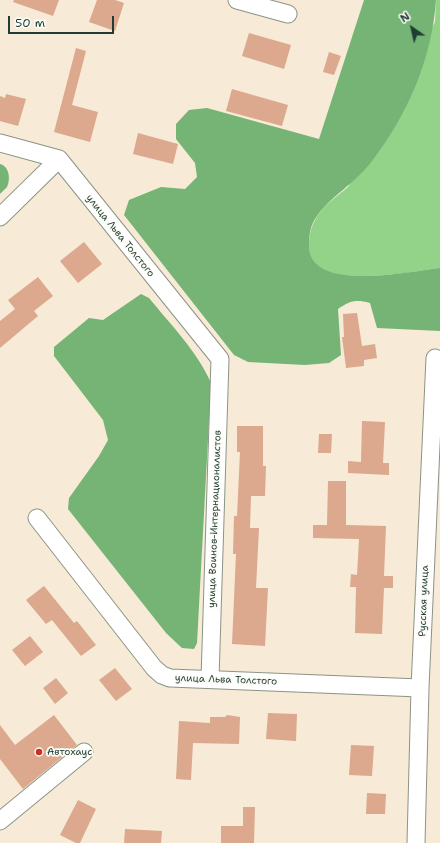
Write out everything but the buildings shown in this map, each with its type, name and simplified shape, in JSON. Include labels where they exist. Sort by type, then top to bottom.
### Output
[{"type":"street","points":[[237,0],[288,14]]},
{"type":"street","points":[[0,143],[59,159]]},
{"type":"street","points":[[0,217],[59,159]]},
{"type":"street","name":"улица Льва Толстого","points":[[59,159],[220,360]]},
{"type":"street","name":"Русская улица","points":[[416,843],[420,688],[435,358]]},
{"type":"street","name":"улица Воинов-Интернационалистов","points":[[210,679],[220,360]]},
{"type":"street","name":"улица Льва Толстого","points":[[37,518],[158,672],[162,675],[170,678],[420,688]]},
{"type":"street","points":[[0,821],[84,752]]},
{"type":"green space","points":[[364,0],[436,0],[434,22],[416,85],[397,124],[366,169],[328,203],[315,219],[310,232],[309,245],[313,260],[325,270],[342,275],[386,275],[440,268],[440,331],[377,328],[370,303],[360,301],[353,302],[338,309],[341,355],[329,363],[305,365],[248,362],[234,355],[124,215],[129,200],[161,187],[185,189],[197,177],[195,163],[176,139],[176,124],[189,110],[207,108],[319,139]]},
{"type":"green space","points":[[436,0],[440,0],[440,268],[408,273],[364,276],[343,275],[325,270],[313,261],[309,246],[312,227],[326,205],[348,187],[435,22]]},
{"type":"green space","points":[[0,164],[5,167],[9,177],[7,187],[0,194]]},
{"type":"green space","points":[[141,294],[149,298],[191,349],[211,383],[197,643],[194,649],[182,648],[166,633],[68,509],[69,498],[99,456],[108,440],[103,420],[54,356],[54,347],[89,318],[103,320]]},
{"type":"place","name":"Автохаус","points":[[39,752]]}]
